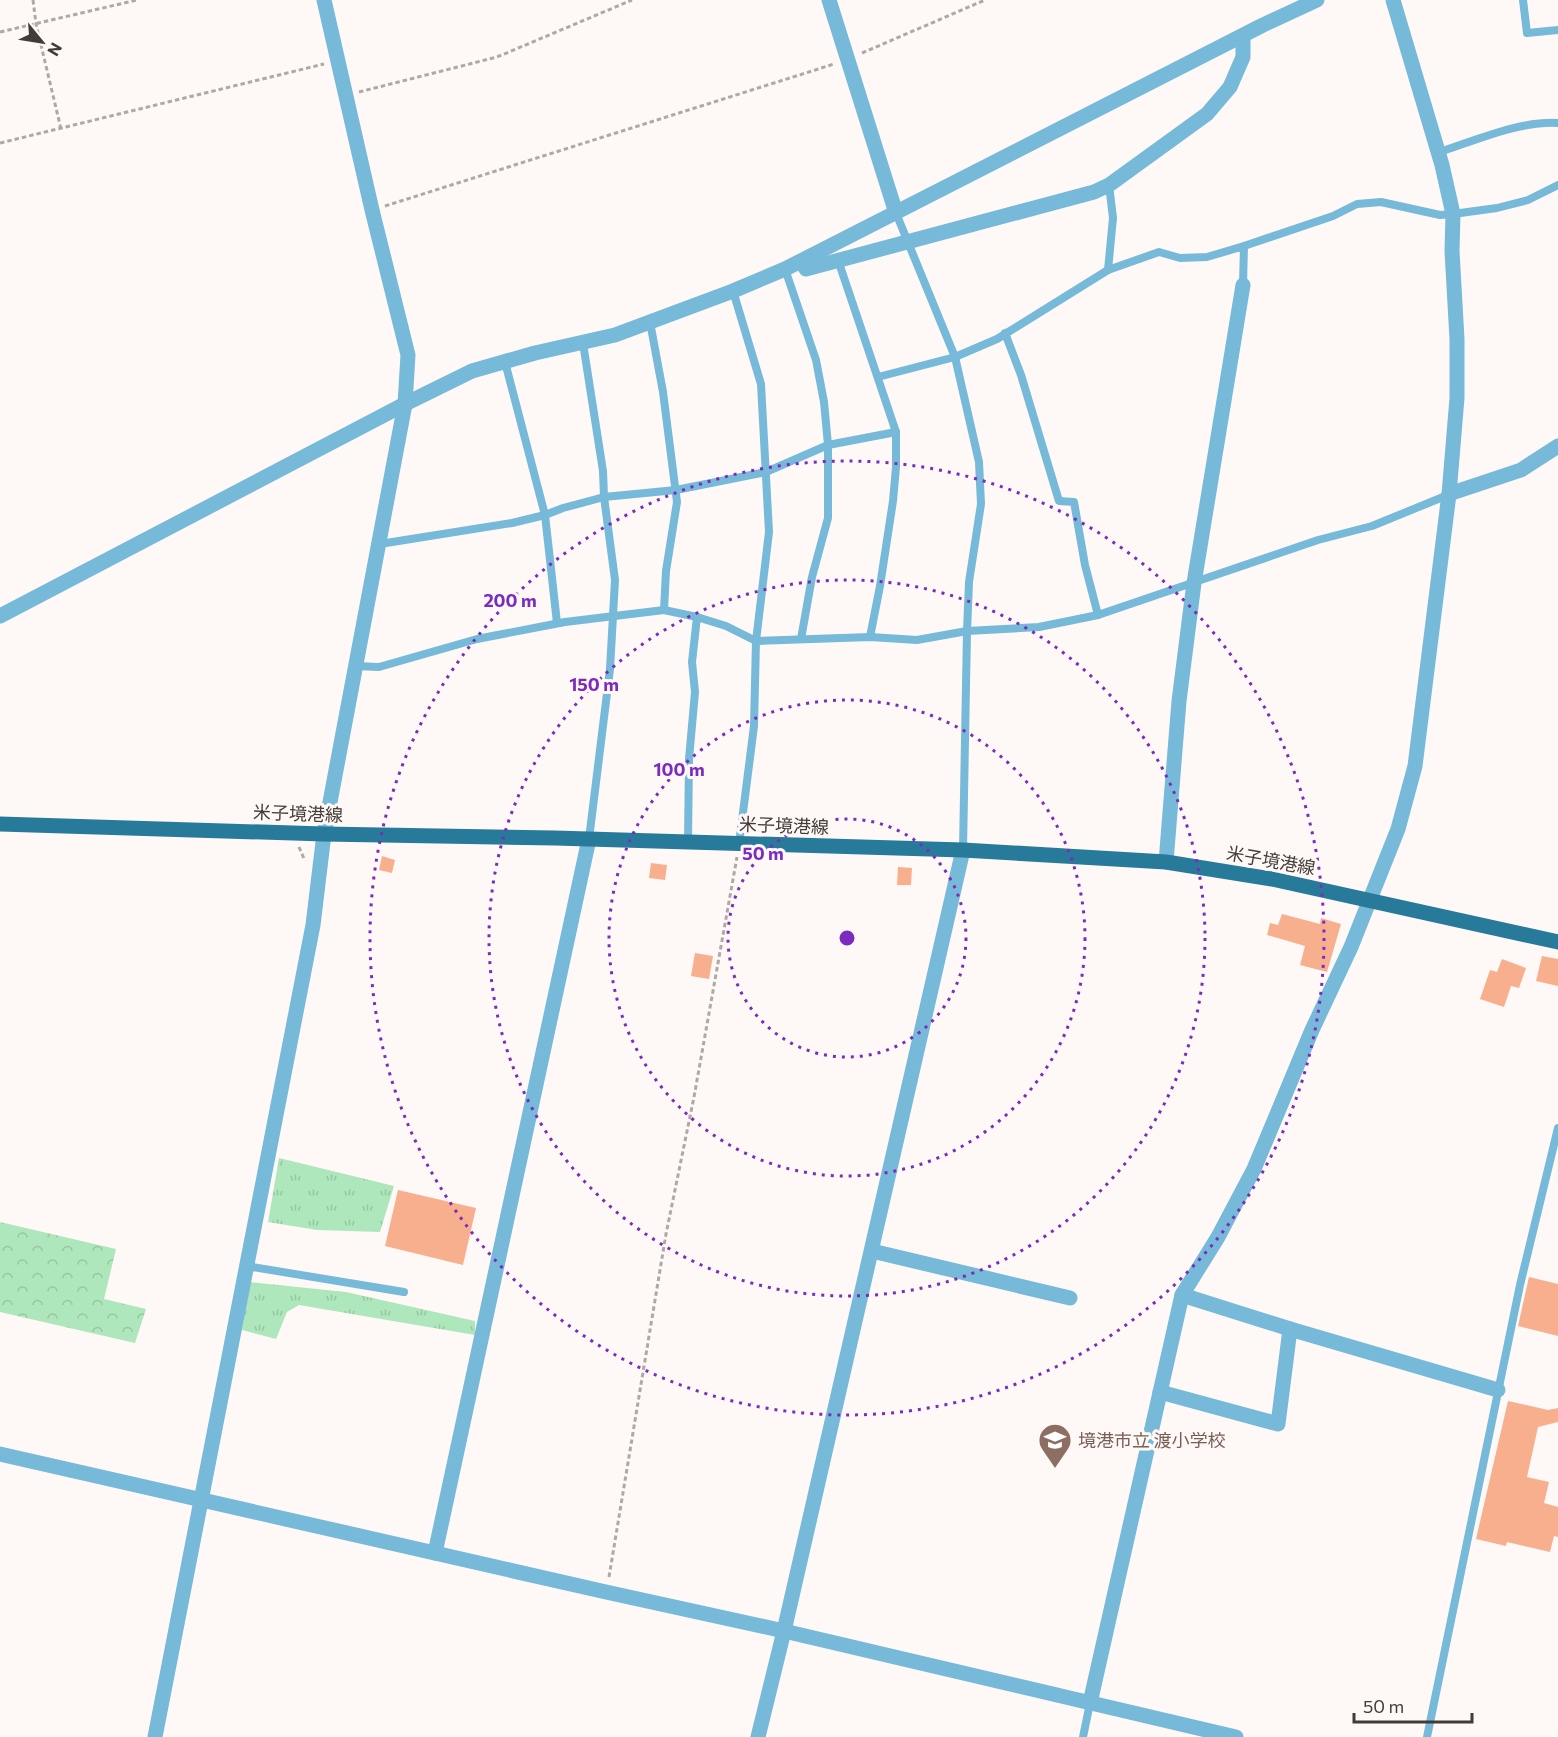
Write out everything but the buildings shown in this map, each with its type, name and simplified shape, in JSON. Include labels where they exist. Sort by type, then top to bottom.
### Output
[{"type":"main road","name":"米子境港線","points":[[0,824],[963,850],[1166,862],[1272,879],[1558,942]]},
{"type":"street","points":[[154,1737],[313,926],[324,834],[405,404],[408,355],[324,0]]},
{"type":"street","points":[[829,0],[896,213]]},
{"type":"street","points":[[0,616],[472,371],[615,335],[733,291],[801,262],[1317,0]]},
{"type":"street","points":[[1090,1703],[1182,1295],[1218,1237],[1254,1168],[1370,900],[1398,829],[1415,766],[1449,494],[1457,398],[1453,214],[1438,152],[1393,0]]},
{"type":"street","points":[[801,262],[806,269],[1094,192],[1109,185],[1207,114],[1230,87],[1243,57],[1243,36]]},
{"type":"street","points":[[1166,862],[1179,701],[1194,583],[1243,285]]},
{"type":"street","points":[[1449,494],[1521,470],[1558,446]]},
{"type":"street","points":[[435,1552],[589,839]]},
{"type":"street","points":[[758,1737],[963,850]]},
{"type":"street","points":[[872,1251],[1070,1298]]},
{"type":"street","points":[[1182,1295],[1498,1390]]},
{"type":"street","points":[[1160,1392],[1278,1424],[1290,1329]]},
{"type":"street","points":[[0,1454],[606,1592],[784,1630],[1236,1737]]},
{"type":"lane","points":[[1523,0],[1527,33],[1558,30]]},
{"type":"lane","points":[[1438,152],[1518,127],[1541,122],[1558,123]]},
{"type":"lane","points":[[1108,270],[1113,218],[1109,185]]},
{"type":"lane","points":[[878,377],[955,357],[1005,333],[1108,270],[1159,252],[1180,258],[1207,257],[1333,216],[1357,204],[1381,202],[1440,215],[1453,214],[1497,208],[1528,200],[1558,185]]},
{"type":"lane","points":[[896,213],[955,357],[979,462],[981,504],[969,582],[963,850]]},
{"type":"lane","points":[[1243,285],[1244,246]]},
{"type":"lane","points":[[838,260],[896,432],[893,501],[870,637]]},
{"type":"lane","points":[[785,269],[816,360],[824,402],[828,445],[828,518],[812,577],[801,639]]},
{"type":"lane","points":[[733,291],[761,384],[769,532],[756,641],[754,726],[740,844]]},
{"type":"lane","points":[[650,322],[663,392],[677,502],[666,571],[664,610]]},
{"type":"lane","points":[[1005,333],[1021,375],[1059,501],[1074,502],[1085,565],[1098,615]]},
{"type":"lane","points":[[583,343],[603,471],[604,497],[615,580],[610,669],[589,839]]},
{"type":"lane","points":[[506,362],[544,515],[557,624]]},
{"type":"lane","points":[[378,542],[386,543],[512,523],[604,497],[676,490],[766,472],[828,445],[896,432]]},
{"type":"lane","points":[[354,666],[379,667],[477,639],[557,624],[664,610],[726,626],[756,641],[870,637],[917,640],[967,631],[1038,627],[1098,615],[1318,540],[1372,526],[1449,494]]},
{"type":"lane","points":[[688,842],[689,759],[695,692],[692,662],[697,617]]},
{"type":"lane","points":[[1426,1737],[1520,1285],[1558,1128]]},
{"type":"lane","points":[[246,1266],[404,1292]]},
{"type":"lane","points":[[1083,1737],[1090,1703]]},
{"type":"path","points":[[33,0],[36,24],[61,129]]},
{"type":"path","points":[[0,32],[137,0]]},
{"type":"path","points":[[346,96],[497,57],[632,0]]},
{"type":"path","points":[[372,210],[848,59],[985,0]]},
{"type":"path","points":[[0,143],[337,61]]},
{"type":"path","points":[[296,843],[305,861],[306,872]]},
{"type":"path","points":[[606,1592],[666,1234],[740,844]]},
{"type":"green space","points":[[279,1158],[394,1186],[380,1232],[317,1230],[268,1222]]},
{"type":"green space","points":[[0,1222],[116,1249],[104,1299],[146,1309],[135,1343],[0,1312]]},
{"type":"green space","points":[[250,1282],[346,1292],[475,1321],[475,1335],[299,1305],[287,1312],[276,1339],[242,1330]]},
{"type":"place","name":"境港市立 渡小学校","points":[[1055,1469]]}]
